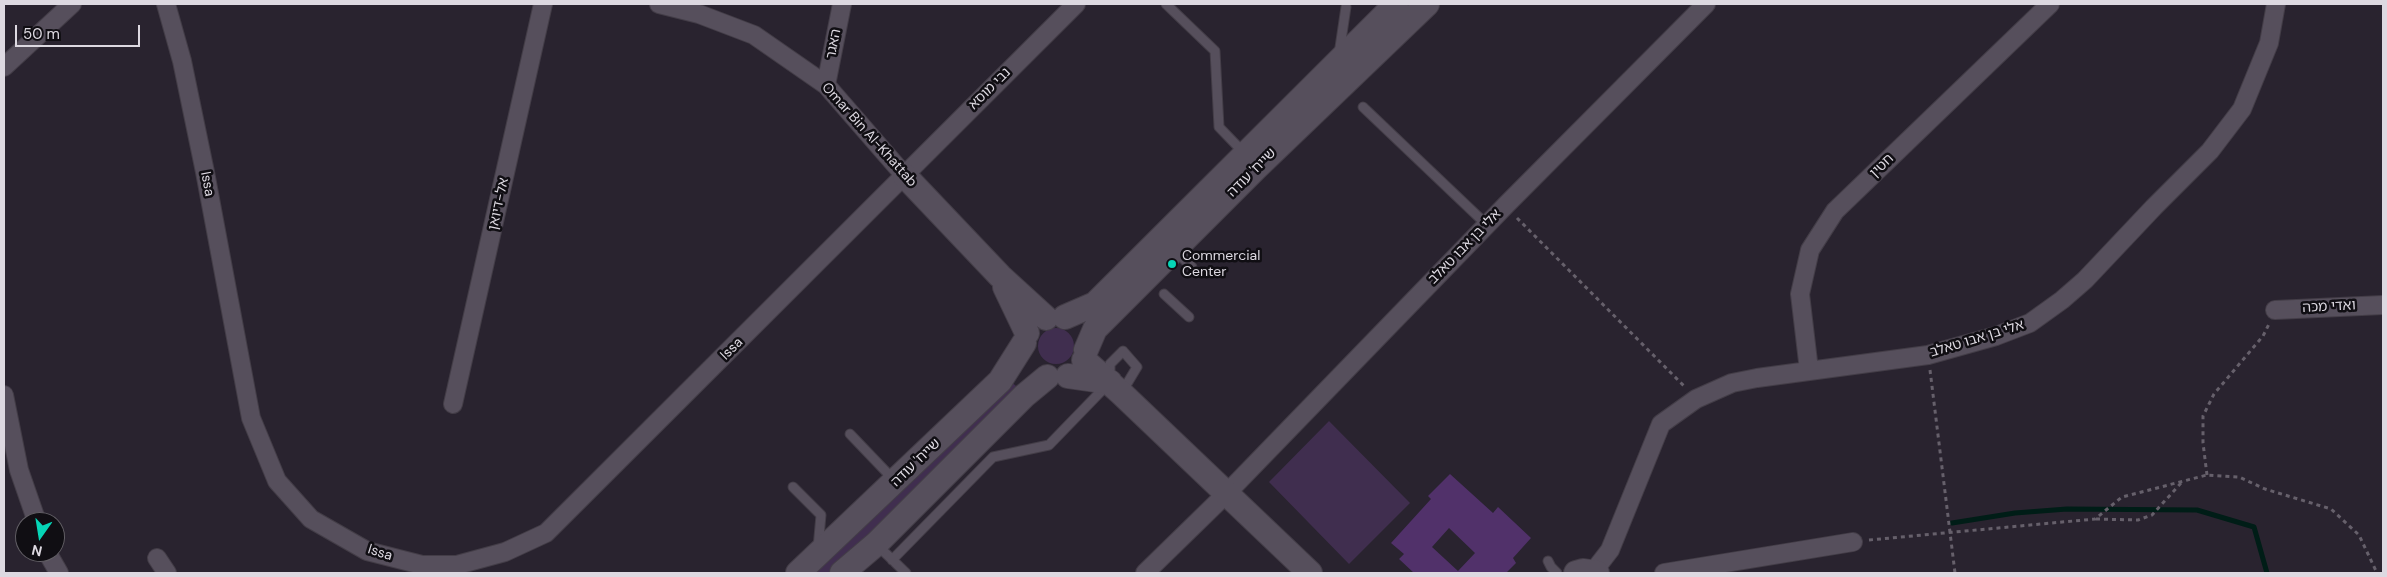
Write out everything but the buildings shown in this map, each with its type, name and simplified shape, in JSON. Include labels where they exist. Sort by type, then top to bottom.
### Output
[{"type":"main road","name":"שייח' עודה","points":[[1055,318],[1095,304],[1396,4]]},
{"type":"main road","name":"שייח' עודה","points":[[842,573],[884,552],[982,450],[1024,396],[1071,366],[1095,329],[1256,168],[1427,4]]},
{"type":"main road","name":"Omar Bin Al-Khattab","points":[[905,176],[1000,276],[1055,318]]},
{"type":"main road","name":"Omar Bin Al-Khattab","points":[[1000,276],[1026,338]]},
{"type":"main road","points":[[1071,366],[1084,336],[1080,330],[1055,318],[1035,323],[1026,338],[1028,363],[1036,372],[1071,366],[1116,387],[1310,573]]},
{"type":"main road","name":"שייח' עודה","points":[[798,573],[896,482],[1000,381],[1026,338]]},
{"type":"street","points":[[4,67],[72,4]]},
{"type":"street","name":"Issa","points":[[166,4],[182,61],[251,418],[276,481],[311,519],[367,551],[422,565],[457,565],[505,552],[546,534],[905,176]]},
{"type":"street","name":"אל-דיואן","points":[[453,404],[543,4]]},
{"type":"street","name":"Omar Bin Al-Khattab","points":[[659,4],[699,14],[754,35],[826,85],[905,176]]},
{"type":"street","name":"האגר","points":[[826,85],[842,4]]},
{"type":"street","name":"נבי מוסא","points":[[905,176],[1076,4]]},
{"type":"street","name":"אלי בן אבו טאלב","points":[[1145,573],[1227,493],[1505,206],[1706,4]]},
{"type":"street","name":"חטין","points":[[1809,370],[1800,294],[1810,250],[1835,211],[2050,4]]},
{"type":"street","name":"אלי בן אבו טאלב","points":[[1594,573],[1610,550],[1661,424],[1696,398],[1732,383],[1809,370],[1928,355],[1996,336],[2030,323],[2085,280],[2154,206],[2210,151],[2242,109],[2269,42],[2276,4]]},
{"type":"street","name":"ואדי מכה","points":[[2275,310],[2383,305]]},
{"type":"street","points":[[4,395],[19,470],[34,512]]},
{"type":"street","points":[[1664,573],[1853,542]]},
{"type":"street","points":[[157,558],[167,573]]},
{"type":"street","points":[[53,562],[59,573]]},
{"type":"lane","points":[[1166,4],[1215,51],[1219,127],[1245,154]]},
{"type":"lane","points":[[1338,62],[1346,7]]},
{"type":"lane","points":[[1364,107],[1487,225]]},
{"type":"lane","points":[[1175,251],[1192,267]]},
{"type":"lane","points":[[1164,294],[1189,317]]},
{"type":"lane","points":[[982,450],[1049,445],[1116,387],[1137,367],[1122,352],[1110,364],[1116,387]]},
{"type":"lane","points":[[850,434],[896,482]]},
{"type":"lane","points":[[793,487],[821,515],[817,556]]},
{"type":"lane","points":[[884,552],[906,573]]},
{"type":"lane","points":[[1548,560],[1551,568],[1557,573]]},
{"type":"path","points":[[1505,206],[1696,398]]},
{"type":"path","points":[[2207,475],[2203,443],[2203,416],[2214,394],[2263,336],[2275,310]]},
{"type":"path","points":[[1928,355],[1955,573]]},
{"type":"path","points":[[2095,519],[2122,497],[2207,475],[2239,477],[2265,489],[2331,509],[2360,535],[2377,573]]},
{"type":"path","points":[[1853,542],[2095,519],[2138,520],[2152,515],[2183,481]]},
{"type":"shaded area","points":[[1056,328],[1063,329],[1069,333],[1073,339],[1073,353],[1069,359],[1063,363],[1056,364],[1049,363],[1043,359],[1039,353],[1038,346],[1039,339],[1043,333],[1049,329]]},
{"type":"shaded area","points":[[1010,381],[1021,390],[831,573],[810,573]]},
{"type":"shaded area","points":[[1329,421],[1410,503],[1349,564],[1269,482]]},
{"type":"waterway","points":[[1952,523],[2015,513],[2067,509],[2197,510],[2254,527],[2267,573]]},
{"type":"place","name":"Commercial Center","points":[[1172,264]]}]
